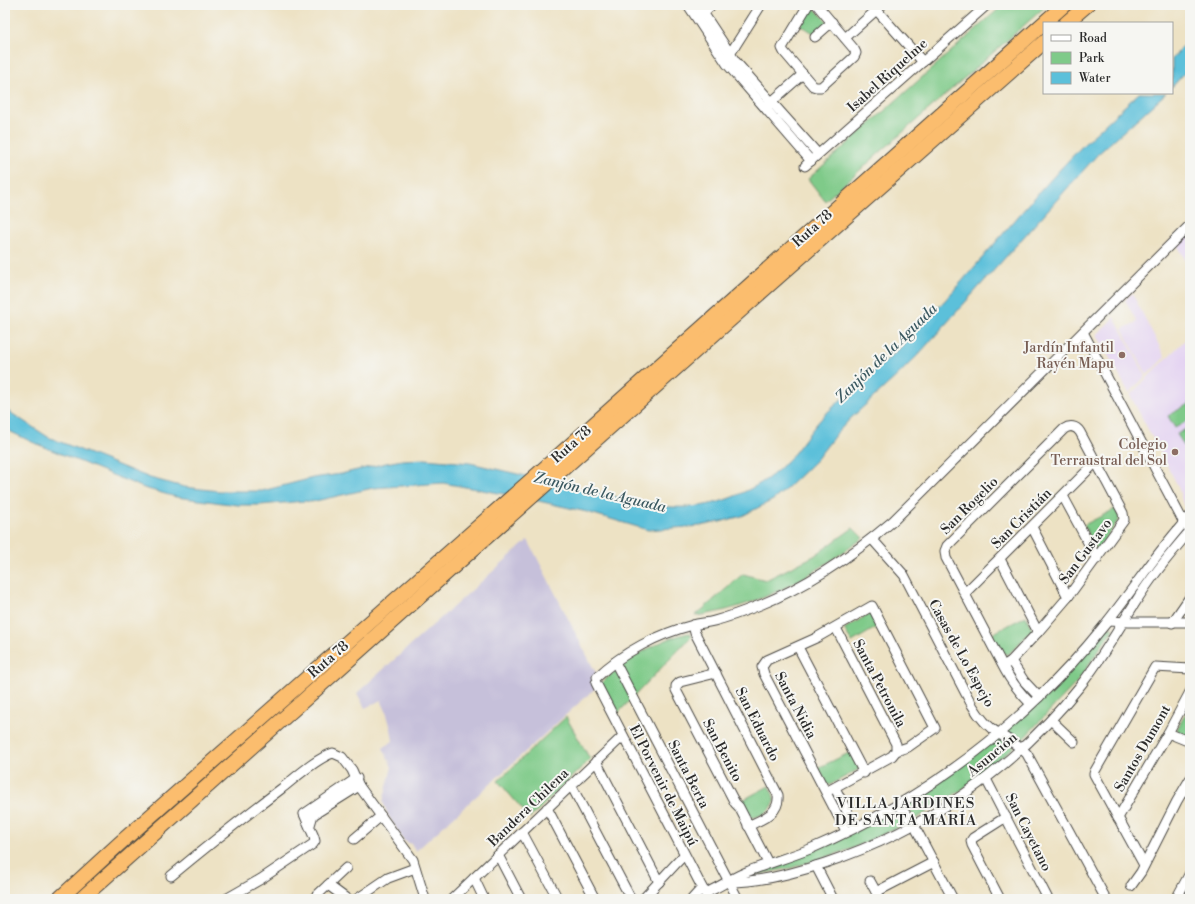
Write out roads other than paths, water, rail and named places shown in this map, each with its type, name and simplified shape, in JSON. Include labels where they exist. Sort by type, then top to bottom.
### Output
[{"type":"highway","name":"Ruta 78","points":[[1045,22],[1064,5]]},
{"type":"highway","points":[[1067,22],[1086,5]]},
{"type":"highway","name":"Ruta 78","points":[[59,899],[119,844],[547,466],[1043,24]]},
{"type":"highway","name":"Ruta 78","points":[[81,899],[769,285],[1043,43]]},
{"type":"street","points":[[688,5],[700,16],[768,105]]},
{"type":"street","points":[[698,5],[700,16],[727,64],[818,154]]},
{"type":"street","points":[[700,16],[712,5]]},
{"type":"street","points":[[730,54],[761,5]]},
{"type":"street","points":[[808,5],[782,48],[814,86],[821,86],[855,56],[855,50],[817,5]]},
{"type":"street","name":"Isabel Riquelme","points":[[768,105],[808,163],[987,5]]},
{"type":"street","points":[[846,38],[877,7],[923,62]]},
{"type":"street","points":[[815,37],[832,22]]},
{"type":"street","points":[[768,105],[803,74]]},
{"type":"street","points":[[615,662],[653,639],[693,625],[736,614],[790,592],[824,573],[860,549],[893,521],[1190,225]]},
{"type":"street","points":[[1083,332],[1188,525]]},
{"type":"street","name":"San Rogelio","points":[[1039,697],[1007,664],[965,594],[945,555],[945,551],[947,546],[1064,429],[1069,426],[1074,426]]},
{"type":"street","name":"San Gustavo","points":[[1007,664],[1038,632],[1068,597],[1122,524],[1124,518],[1123,513],[1080,432],[1074,426]]},
{"type":"street","name":"San Cristián","points":[[965,594],[1096,462]]},
{"type":"street","points":[[1063,496],[1097,559]]},
{"type":"street","name":"Asunción","points":[[706,893],[744,873],[810,849],[855,827],[898,804],[953,768],[998,733],[1039,697],[1077,657],[1108,620],[1160,551],[1188,525]]},
{"type":"street","name":"Asunción","points":[[728,882],[767,878],[816,866],[872,846],[914,825],[948,805],[986,779],[1022,748],[1051,720],[1073,695],[1090,673],[1188,525]]},
{"type":"street","points":[[1032,527],[1068,597]]},
{"type":"street","name":"Casas de Lo Espejo","points":[[872,538],[904,575],[973,707],[986,723],[998,733],[1022,748],[1028,756],[1106,899]]},
{"type":"street","points":[[1000,559],[1038,632]]},
{"type":"street","points":[[1172,622],[1190,597]]},
{"type":"street","name":"Santa Nidia","points":[[846,831],[763,671],[763,665],[767,660],[798,647],[836,628],[872,606]]},
{"type":"street","name":"Santa Petronila","points":[[836,628],[896,744],[896,751],[908,747],[935,728],[872,606]]},
{"type":"street","points":[[1108,620],[1123,622],[1190,622]]},
{"type":"street","name":"San Eduardo","points":[[693,625],[778,795],[777,804],[773,812],[748,826]]},
{"type":"street","name":"Santa Nidia","points":[[798,647],[864,773]]},
{"type":"street","name":"El Porvenir de Maipú","points":[[615,662],[597,680],[623,736],[684,855],[706,893]]},
{"type":"street","name":"Santa Berta","points":[[615,662],[738,899]]},
{"type":"street","name":"San Rogelio","points":[[1007,664],[1012,682],[1031,704]]},
{"type":"street","points":[[1144,866],[1094,774],[1155,667],[1190,669]]},
{"type":"street","name":"San Benito","points":[[716,673],[680,682],[676,686],[676,690],[731,796],[739,807],[768,863]]},
{"type":"street","name":"Santos Dumont","points":[[1118,818],[1168,733],[1190,692]]},
{"type":"street","points":[[1051,720],[1074,742]]},
{"type":"street","points":[[1168,733],[1190,742]]},
{"type":"street","name":"Bandera Chilena","points":[[452,899],[623,736]]},
{"type":"street","points":[[826,792],[864,773],[892,756],[896,751]]},
{"type":"street","points":[[171,876],[238,821],[326,755],[333,753],[342,757],[414,864],[425,899]]},
{"type":"street","points":[[596,761],[659,882]]},
{"type":"street","name":"San Cayetano","points":[[986,779],[1048,899]]},
{"type":"street","points":[[1131,886],[1136,881],[1190,779]]},
{"type":"street","points":[[226,899],[261,879],[313,844],[315,839],[310,825],[313,815],[358,782]]},
{"type":"street","points":[[571,785],[631,899]]},
{"type":"street","points":[[835,788],[855,827]]},
{"type":"street","points":[[898,804],[914,825],[953,899]]},
{"type":"street","points":[[547,808],[594,899]]},
{"type":"street","points":[[354,839],[381,816]]},
{"type":"street","points":[[1000,899],[971,841],[973,838],[1006,817]]},
{"type":"street","points":[[522,832],[558,899]]},
{"type":"street","points":[[498,855],[521,899]]},
{"type":"street","points":[[643,899],[684,855]]},
{"type":"street","points":[[870,882],[878,896],[934,862]]},
{"type":"street","points":[[357,899],[388,878],[414,864]]},
{"type":"street","points":[[816,866],[833,899]]},
{"type":"street","points":[[313,899],[346,868]]},
{"type":"street","points":[[1176,899],[1190,873]]},
{"type":"street","points":[[474,878],[484,899]]},
{"type":"street","points":[[328,884],[347,899]]},
{"type":"street","points":[[692,899],[706,893]]},
{"type":"street","points":[[1188,899],[1190,895]]},
{"type":"water","points":[[1190,38],[1190,67],[1173,86],[1173,58]]},
{"type":"water","points":[[1138,94],[1165,94],[1098,154],[918,355],[850,419],[836,434],[816,460],[785,490],[773,500],[742,516],[720,522],[700,526],[648,530],[587,512],[521,497],[443,483],[373,488],[311,502],[305,501],[260,505],[238,505],[176,497],[144,488],[32,442],[5,429],[5,409],[48,437],[150,478],[184,487],[219,491],[262,491],[313,478],[341,474],[386,463],[402,460],[425,459],[470,463],[651,505],[690,507],[702,506],[725,500],[756,486],[783,466],[826,413],[899,349],[942,304],[1065,164]]},
{"type":"place","name":"Jardín Infantil Rayén Mapu","points":[[1122,355]]},
{"type":"place","name":"Colegio Terraustral del Sol","points":[[1175,452]]},
{"type":"district","name":"VILLA JARDINES DE SANTA MARÍA","points":[[906,812]]},
{"type":"water label","name":"Zanjón de la Aguada","points":[[886,353]]},
{"type":"water label","name":"Zanjón de la Aguada","points":[[600,492]]}]
